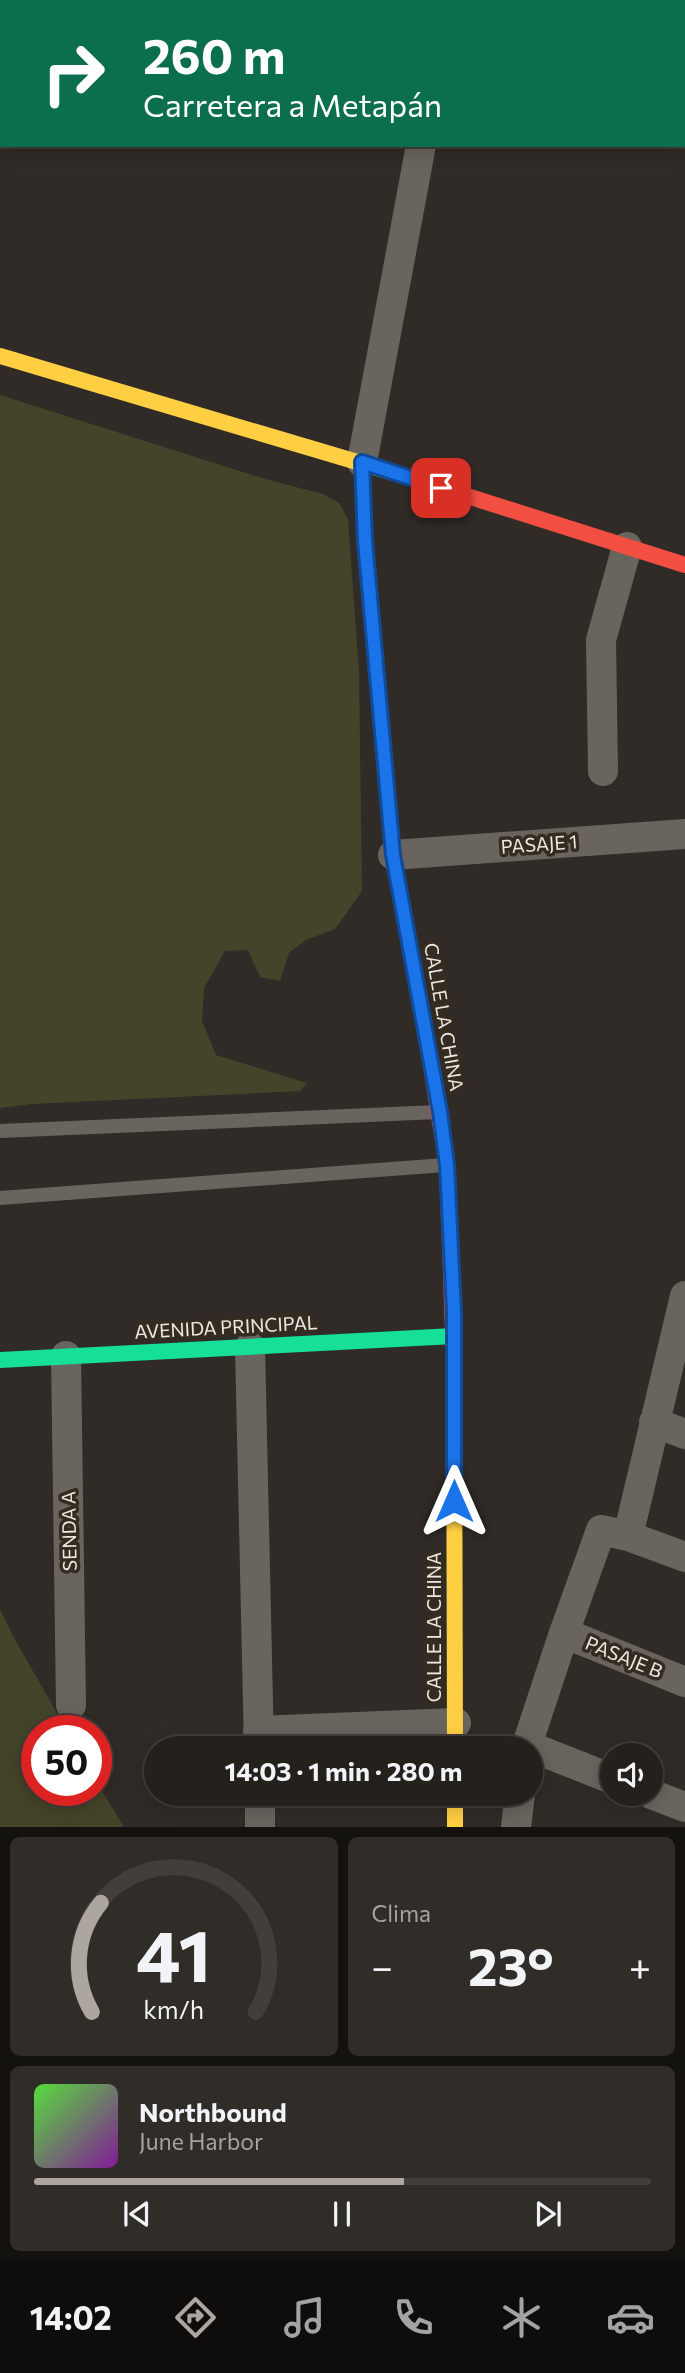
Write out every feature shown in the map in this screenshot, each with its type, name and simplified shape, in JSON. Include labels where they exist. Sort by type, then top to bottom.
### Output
[{"type":"main road","points":[[0,356],[362,462],[685,565]]},
{"type":"main road","name":"CALLE LA CHINA","points":[[362,462],[365,541],[393,855],[440,1112],[447,1165],[454,1336],[456,1736]]},
{"type":"main road","name":"AVENIDA PRINCIPAL","points":[[0,1360],[454,1336]]},
{"type":"main road","points":[[455,1806],[455,1827]]},
{"type":"street","points":[[362,462],[421,147]]},
{"type":"street","points":[[603,771],[601,640],[627,547]]},
{"type":"street","name":"PASAJE 1","points":[[393,855],[685,834]]},
{"type":"street","points":[[628,1536],[684,1301]]},
{"type":"street","points":[[250,1347],[258,1736]]},
{"type":"street","name":"SENDA A","points":[[66,1356],[71,1705]]},
{"type":"street","points":[[654,1422],[685,1434]]},
{"type":"street","points":[[529,1736],[601,1530],[628,1536],[685,1557]]},
{"type":"street","name":"PASAJE B","points":[[564,1633],[685,1682]]},
{"type":"street","points":[[543,1753],[600,1774]]},
{"type":"street","points":[[663,1799],[685,1807]]},
{"type":"street","points":[[260,1806],[260,1827]]},
{"type":"street","points":[[516,1827],[519,1806]]},
{"type":"lane","points":[[0,1131],[440,1112]]},
{"type":"lane","points":[[0,1198],[447,1165]]},
{"type":"shaded area","points":[[0,395],[265,479],[323,494],[339,503],[348,519],[359,672],[362,891],[335,929],[306,940],[289,953],[280,981],[260,977],[248,950],[225,951],[204,988],[202,1021],[216,1055],[307,1083],[300,1091],[32,1104],[0,1108]]},
{"type":"shaded area","points":[[0,1609],[58,1715],[21,1715],[21,1806],[111,1806],[124,1827],[0,1827]]},
{"type":"traffic: fast","points":[[0,1360],[454,1336]]},
{"type":"traffic: slow","points":[[0,356],[401,475]]},
{"type":"traffic: slow","points":[[362,462],[365,542],[393,855],[424,1023]]},
{"type":"traffic: slow","points":[[454,1358],[455,1736]]},
{"type":"traffic: slow","points":[[455,1806],[455,1827]]},
{"type":"traffic: jam","points":[[401,475],[685,565]]},
{"type":"traffic: jam","points":[[424,1023],[447,1165],[454,1358]]},
{"type":"route","points":[[441,488],[362,462],[365,541],[393,855],[440,1112],[447,1165],[454,1313],[454,1501]]}]
